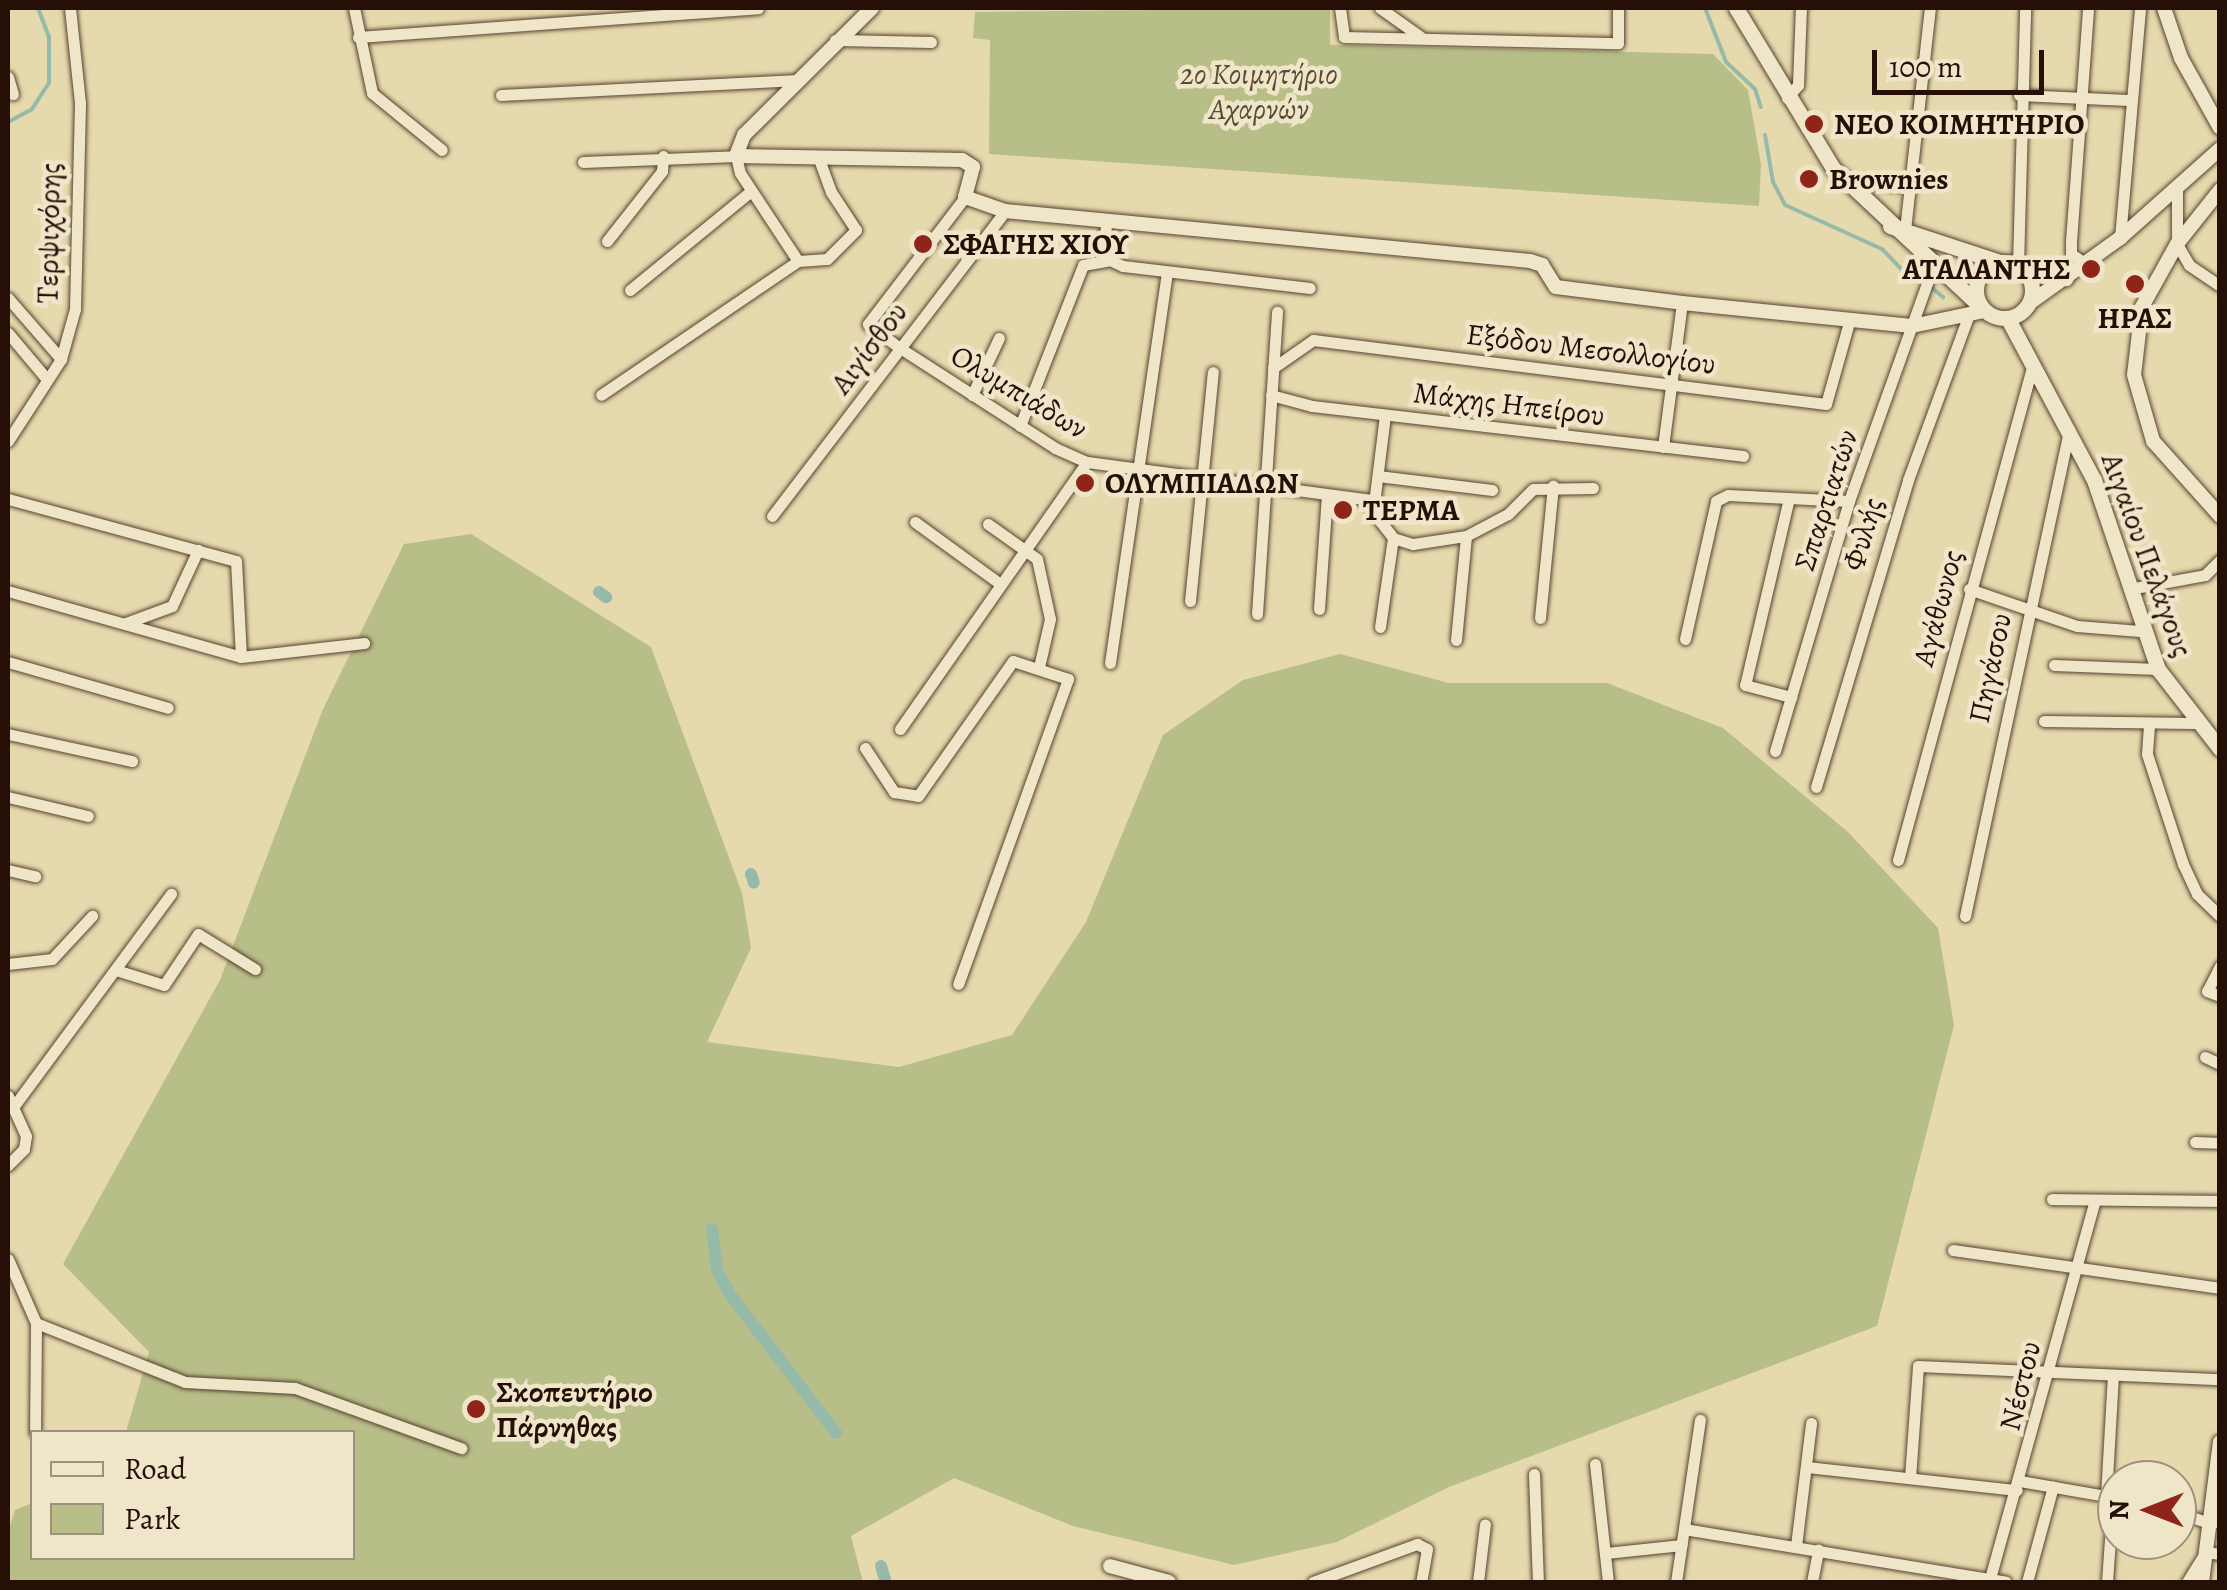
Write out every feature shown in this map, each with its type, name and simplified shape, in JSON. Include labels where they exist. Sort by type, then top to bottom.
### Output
[{"type":"main road","points":[[1736,8],[1788,98],[1850,186],[1897,228],[1977,311],[2008,318],[2032,302],[2021,268],[1897,228]]},
{"type":"main road","points":[[1977,311],[1978,278],[2000,262]]},
{"type":"main road","name":"Αιγαίου Πελάγους","points":[[2008,318],[2031,371],[2069,432],[2116,537],[2140,631],[2158,669],[2193,722],[2220,749]]},
{"type":"street","name":"Τερψιχόρης","points":[[8,442],[61,359],[77,290],[73,185],[80,103],[70,8]]},
{"type":"street","points":[[354,8],[372,93],[442,150]]},
{"type":"street","points":[[358,38],[758,8]]},
{"type":"street","points":[[798,261],[751,191],[736,156],[744,135],[835,40],[872,8]]},
{"type":"street","points":[[1340,8],[1344,38],[1618,44],[1618,8]]},
{"type":"street","points":[[1380,8],[1424,39]]},
{"type":"street","points":[[1788,98],[1798,85],[1801,8]]},
{"type":"street","points":[[1897,228],[1912,186],[1930,8]]},
{"type":"street","points":[[2025,8],[2019,95],[2021,268],[2048,269],[2066,278]]},
{"type":"street","points":[[2086,264],[2072,254],[2071,241],[2088,8]]},
{"type":"street","points":[[2120,238],[2128,100],[2140,8]]},
{"type":"street","points":[[2164,8],[2180,58],[2220,128]]},
{"type":"street","points":[[835,40],[931,42]]},
{"type":"street","points":[[8,77],[13,94]]},
{"type":"street","points":[[501,95],[798,80]]},
{"type":"street","points":[[2019,95],[2128,100]]},
{"type":"street","points":[[2032,302],[2120,238],[2220,149]]},
{"type":"street","points":[[607,240],[662,171],[663,156]]},
{"type":"street","points":[[584,162],[663,156],[818,156],[968,162],[972,178],[965,197],[1006,210],[1530,261],[1542,265],[1556,287],[1849,322],[1912,326],[1977,311]]},
{"type":"street","points":[[602,395],[798,261],[827,259],[856,230],[818,156]]},
{"type":"street","points":[[1850,186],[1855,181],[1912,186]]},
{"type":"street","points":[[2176,185],[2176,244],[2189,265],[2220,286]]},
{"type":"street","points":[[2220,190],[2176,244],[2142,307],[2135,340],[2137,393],[2152,442],[2220,516]]},
{"type":"street","points":[[630,290],[751,191]]},
{"type":"street","name":"Ολυμπιάδων","points":[[965,197],[868,324],[900,348],[1020,426],[1087,462],[1374,500]]},
{"type":"street","name":"Αιγίσθου","points":[[772,516],[1006,210]]},
{"type":"street","points":[[1106,222],[1110,260]]},
{"type":"street","points":[[1020,426],[1084,264],[1110,260],[1167,274],[1310,288]]},
{"type":"street","name":"Σπαρτιατών","points":[[1776,751],[1849,502],[1933,267]]},
{"type":"street","points":[[1110,663],[1167,274]]},
{"type":"street","points":[[8,298],[61,359]]},
{"type":"street","points":[[1663,447],[1682,303]]},
{"type":"street","name":"Φυλής","points":[[1816,787],[1908,480],[1977,311]]},
{"type":"street","points":[[1257,614],[1277,312]]},
{"type":"street","name":"Εξόδου Μεσολλογίου","points":[[1273,368],[1313,340],[1826,404],[1849,322]]},
{"type":"street","points":[[8,334],[46,377]]},
{"type":"street","points":[[972,395],[1000,338]]},
{"type":"street","name":"Αγάθωνος","points":[[1898,860],[1968,590],[2031,371]]},
{"type":"street","points":[[1190,601],[1213,372]]},
{"type":"street","name":"Μάχης Ηπείρου","points":[[1271,395],[1385,414],[1742,456]]},
{"type":"street","points":[[1385,414],[1373,512],[1393,538],[1413,544],[1466,536],[1508,514],[1534,489],[1593,488]]},
{"type":"street","name":"Πηγάσου","points":[[1965,916],[2027,611],[2069,432]]},
{"type":"street","points":[[900,729],[1087,462]]},
{"type":"street","points":[[1378,476],[1492,490]]},
{"type":"street","points":[[1540,618],[1554,486]]},
{"type":"street","points":[[1685,640],[1716,500],[1728,495],[1849,502]]},
{"type":"street","points":[[1319,609],[1327,496]]},
{"type":"street","points":[[1789,498],[1745,686],[1792,697]]},
{"type":"street","points":[[8,499],[236,560],[240,656]]},
{"type":"street","points":[[915,522],[999,583]]},
{"type":"street","points":[[988,524],[1037,559],[1047,588],[1050,619],[1039,668]]},
{"type":"street","points":[[1456,640],[1466,536]]},
{"type":"street","points":[[1380,627],[1393,538]]},
{"type":"street","points":[[124,624],[172,606],[198,550]]},
{"type":"street","points":[[2129,589],[2206,575],[2220,560]]},
{"type":"street","points":[[1968,590],[2104,632],[2140,631]]},
{"type":"street","points":[[8,591],[240,656],[364,643]]},
{"type":"street","points":[[865,748],[894,792],[918,796],[1013,661],[1068,680],[958,984]]},
{"type":"street","points":[[8,662],[168,708]]},
{"type":"street","points":[[2054,664],[2158,669]]},
{"type":"street","points":[[2044,721],[2148,726],[2193,722]]},
{"type":"street","points":[[2148,726],[2147,754],[2182,864],[2198,894],[2220,916]]},
{"type":"street","points":[[8,734],[132,761]]},
{"type":"street","points":[[8,796],[88,816]]},
{"type":"street","points":[[8,870],[35,876]]},
{"type":"street","points":[[8,1165],[24,1149],[26,1136],[11,1101],[171,894]]},
{"type":"street","points":[[8,964],[52,958],[92,916]]},
{"type":"street","points":[[116,970],[164,984],[198,934],[255,969]]},
{"type":"street","points":[[2213,994],[2220,966]]},
{"type":"street","points":[[2205,1057],[2220,1064]]},
{"type":"street","points":[[2195,1142],[2220,1143]]},
{"type":"street","points":[[2052,1199],[2220,1201]]},
{"type":"street","name":"Νέστου","points":[[1990,1580],[2095,1200]]},
{"type":"street","points":[[1953,1250],[2220,1288]]},
{"type":"street","points":[[8,1259],[36,1323],[35,1430]]},
{"type":"street","points":[[36,1323],[185,1382],[295,1388],[461,1448]]},
{"type":"street","points":[[1910,1478],[1918,1366],[2220,1379]]},
{"type":"street","points":[[2112,1460],[2113,1376]]},
{"type":"street","points":[[1676,1582],[1700,1420]]},
{"type":"street","points":[[1796,1546],[1812,1424]]},
{"type":"street","points":[[2202,1582],[2213,1553],[2220,1442]]},
{"type":"street","points":[[1595,1464],[1608,1582]]},
{"type":"street","points":[[1807,1467],[1910,1478],[2053,1486],[2097,1494]]},
{"type":"street","points":[[1534,1474],[1538,1582]]},
{"type":"street","points":[[2027,1582],[2053,1486]]},
{"type":"street","points":[[2197,1519],[2212,1524]]},
{"type":"street","points":[[1478,1582],[1485,1524]]},
{"type":"street","points":[[1684,1530],[2006,1582]]},
{"type":"street","points":[[1312,1582],[1418,1544],[1427,1549],[1421,1582]]},
{"type":"street","points":[[1606,1553],[1682,1545]]},
{"type":"street","points":[[1812,1582],[1818,1550]]},
{"type":"street","points":[[2186,1582],[2213,1553]]},
{"type":"street","points":[[1110,1566],[1169,1582]]},
{"type":"green space","name":"2ο Κοιμητήριο Αχαρνών","points":[[1330,8],[1330,45],[1713,54],[1748,90],[1761,164],[1759,206],[989,154],[990,40],[973,38],[975,12]]},
{"type":"green space","points":[[471,534],[651,647],[742,893],[751,948],[707,1042],[899,1067],[1012,1035],[1086,922],[1163,735],[1243,680],[1340,654],[1449,683],[1607,683],[1723,728],[1848,832],[1938,928],[1954,1025],[1877,1326],[1449,1487],[1337,1542],[1234,1565],[1073,1526],[954,1478],[851,1536],[863,1582],[8,1582],[8,1532],[15,1510],[30,1504],[30,1560],[355,1560],[355,1430],[127,1430],[149,1352],[63,1264],[220,980],[323,709],[404,544]]},
{"type":"waterway","points":[[8,122],[32,109],[49,83],[49,37],[38,8]]},
{"type":"waterway","points":[[1705,8],[1726,62],[1755,89],[1761,107]]},
{"type":"waterway","points":[[1765,135],[1773,182],[1785,205],[1882,249],[1903,271],[1924,281]]},
{"type":"waterway","points":[[1931,287],[1943,297]]},
{"type":"waterway","points":[[599,592],[606,597]]},
{"type":"waterway","points":[[751,874],[754,883]]},
{"type":"waterway","points":[[712,1229],[717,1270],[729,1293],[836,1433]]},
{"type":"waterway","points":[[881,1566],[885,1579]]},
{"type":"place","name":"ΝΕΟ ΚΟΙΜΗΤΗΡΙΟ","points":[[1814,124]]},
{"type":"place","name":"Brownies","points":[[1809,179]]},
{"type":"place","name":"ΣΦΑΓΗΣ ΧΙΟΥ","points":[[923,244]]},
{"type":"place","name":"ΑΤΑΛΑΝΤΗΣ","points":[[2091,269]]},
{"type":"place","name":"ΗΡΑΣ","points":[[2135,284]]},
{"type":"place","name":"ΟΛΥΜΠΙΑΔΩΝ","points":[[1085,483]]},
{"type":"place","name":"ΤΕΡΜΑ","points":[[1343,510]]},
{"type":"place","name":"Σκοπευτήριο Πάρνηθας","points":[[476,1409]]}]
